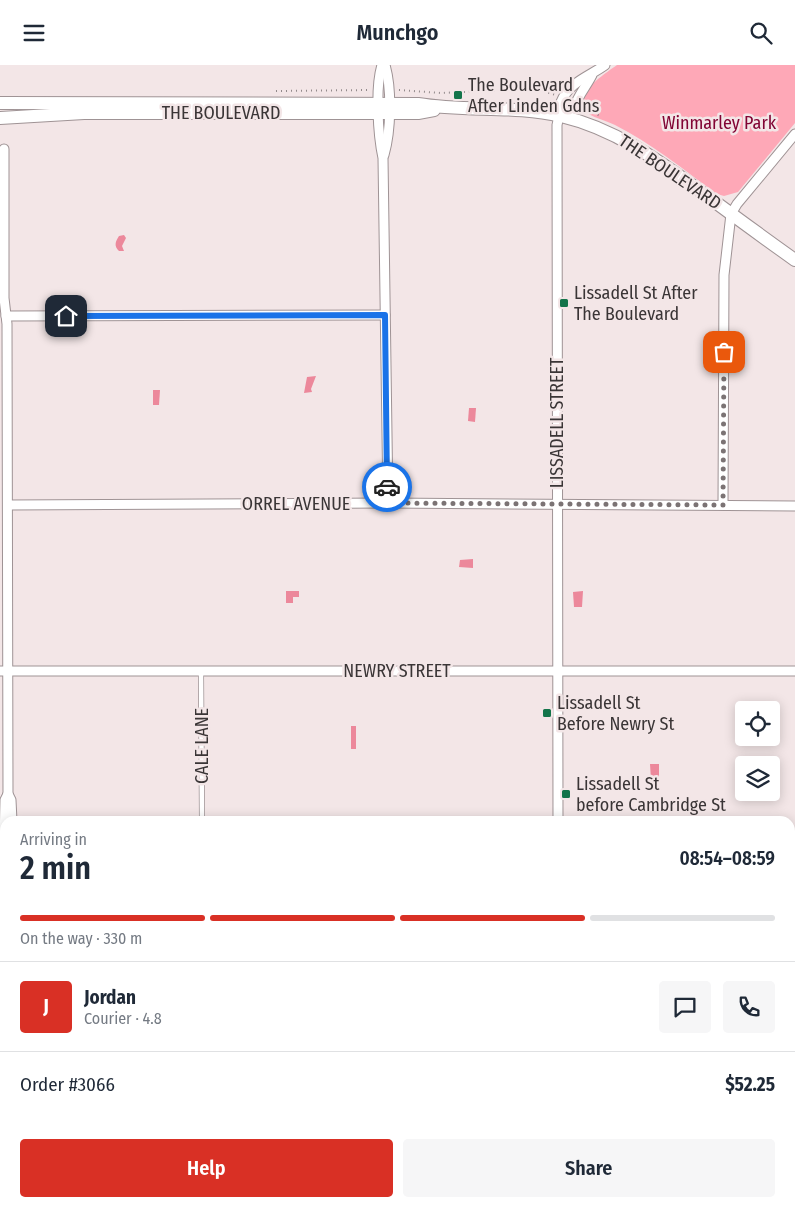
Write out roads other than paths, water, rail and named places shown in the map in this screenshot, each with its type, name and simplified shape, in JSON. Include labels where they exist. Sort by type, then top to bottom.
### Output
[{"type":"main road","name":"THE BOULEVARD","points":[[0,103],[384,108]]},
{"type":"main road","name":"THE BOULEVARD","points":[[0,118],[84,113],[384,108],[418,104],[442,108],[530,111],[560,116],[608,131],[638,147],[795,260]]},
{"type":"street","points":[[383,65],[387,143],[383,158],[388,503]]},
{"type":"street","name":"LISSADELL STREET","points":[[558,816],[557,125],[560,116],[560,104],[564,97],[581,79],[592,75],[605,65]]},
{"type":"street","points":[[560,116],[574,108],[578,96],[592,75]]},
{"type":"street","points":[[723,505],[724,275],[732,214],[737,204],[795,133]]},
{"type":"street","points":[[4,149],[4,299],[6,316],[8,505],[4,671],[8,793],[11,800],[12,816]]},
{"type":"street","points":[[6,316],[385,315]]},
{"type":"street","name":"ORREL AVENUE","points":[[8,505],[388,503],[795,505]]},
{"type":"street","name":"NEWRY STREET","points":[[4,671],[795,671]]},
{"type":"street","points":[[4,816],[5,800],[8,793]]},
{"type":"lane","name":"CALE LANE","points":[[201,671],[202,816]]},
{"type":"place","name":"The Boulevard After Linden Gdns","points":[[458,95]]},
{"type":"place","name":"Lissadell St After The Boulevard","points":[[564,303]]},
{"type":"place","name":"Lissadell St Before Newry St","points":[[547,713]]},
{"type":"place","name":"Lissadell St before Cambridge St","points":[[566,794]]},
{"type":"park label","name":"Winmarley Park","points":[[719,123]]}]
